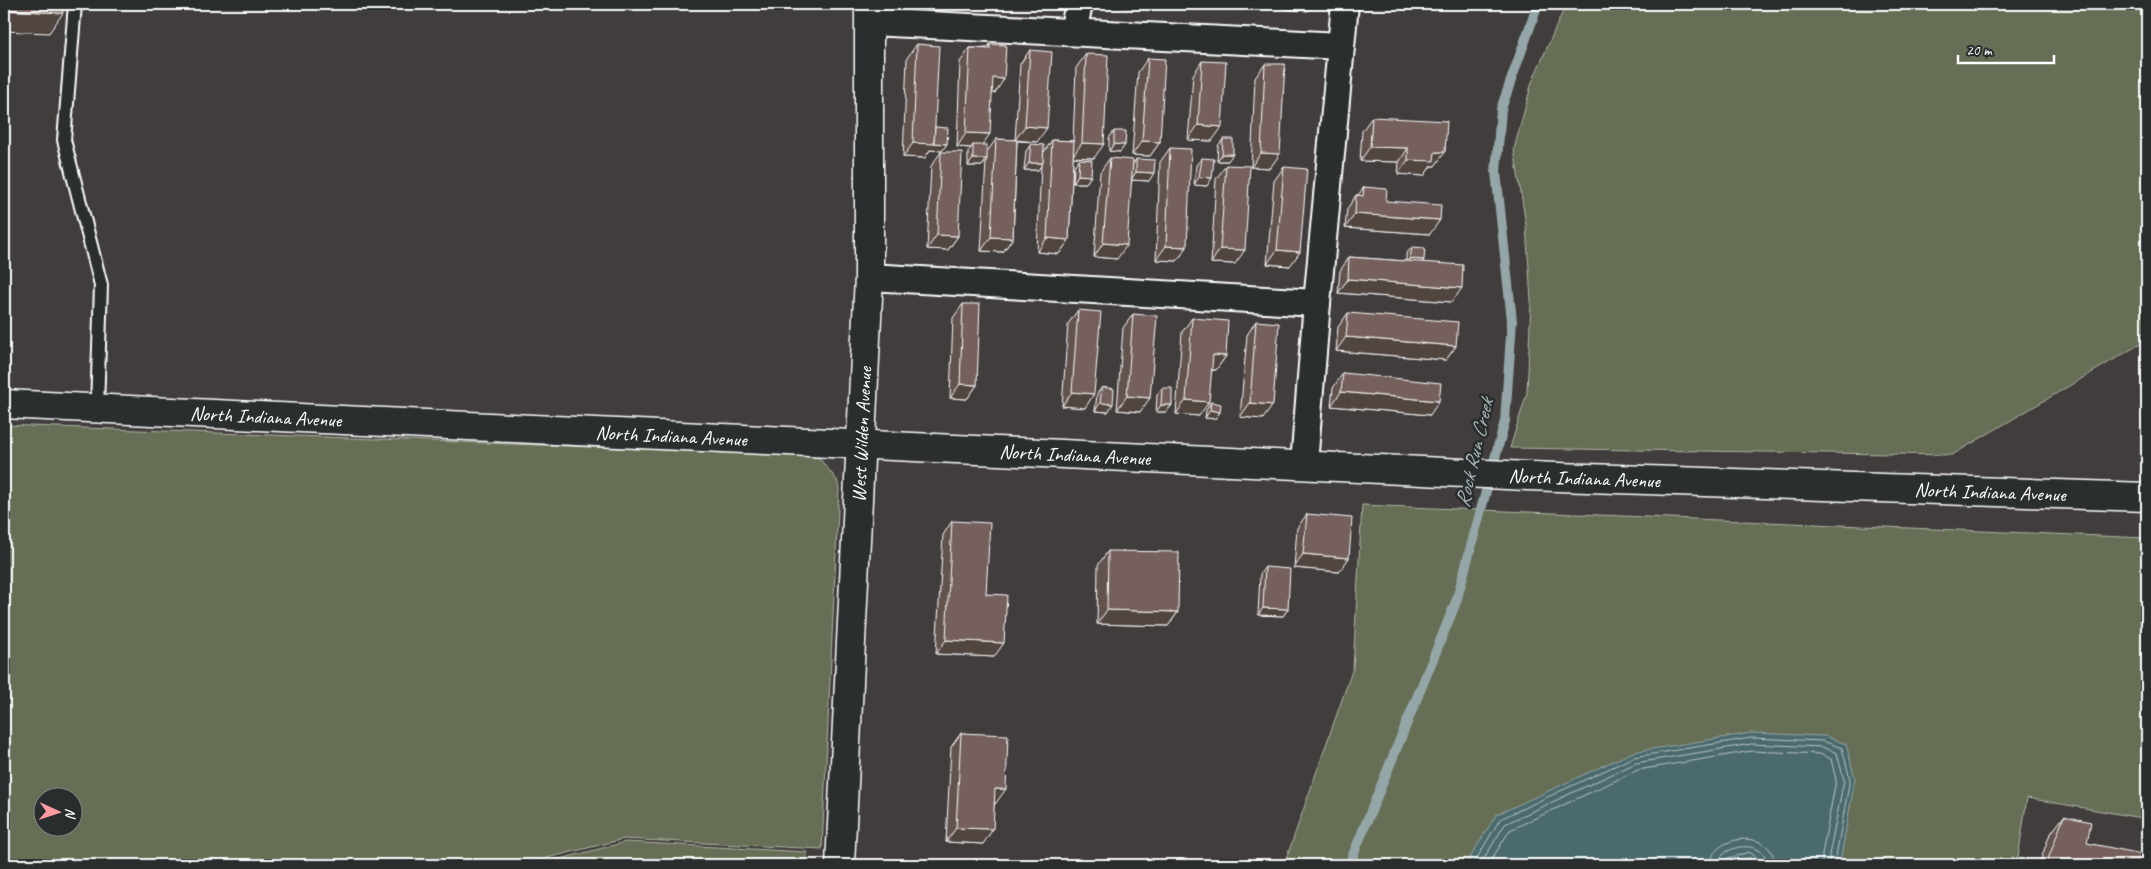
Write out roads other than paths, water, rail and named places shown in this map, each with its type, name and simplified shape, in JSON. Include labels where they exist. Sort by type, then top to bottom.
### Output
[{"type":"street","points":[[1073,32],[1078,4]]},
{"type":"street","points":[[1304,464],[1345,4]]},
{"type":"street","points":[[869,13],[1073,32],[1341,46]]},
{"type":"street","name":"West Wilden Avenue","points":[[840,865],[869,277],[869,13]]},
{"type":"street","points":[[869,277],[1317,303]]},
{"type":"street","name":"North Indiana Avenue","points":[[4,404],[1528,476],[2147,497]]},
{"type":"lane","points":[[75,4],[64,140],[101,284],[97,408]]},
{"type":"water","points":[[1751,733],[1825,736],[1846,744],[1855,779],[1841,865],[1759,865],[1750,857],[1721,865],[1468,865],[1468,861],[1496,815],[1633,752]]},
{"type":"waterway","name":"Rock Run Creek","points":[[1349,865],[1456,602],[1505,421],[1512,321],[1496,172],[1501,109],[1538,4]]}]
